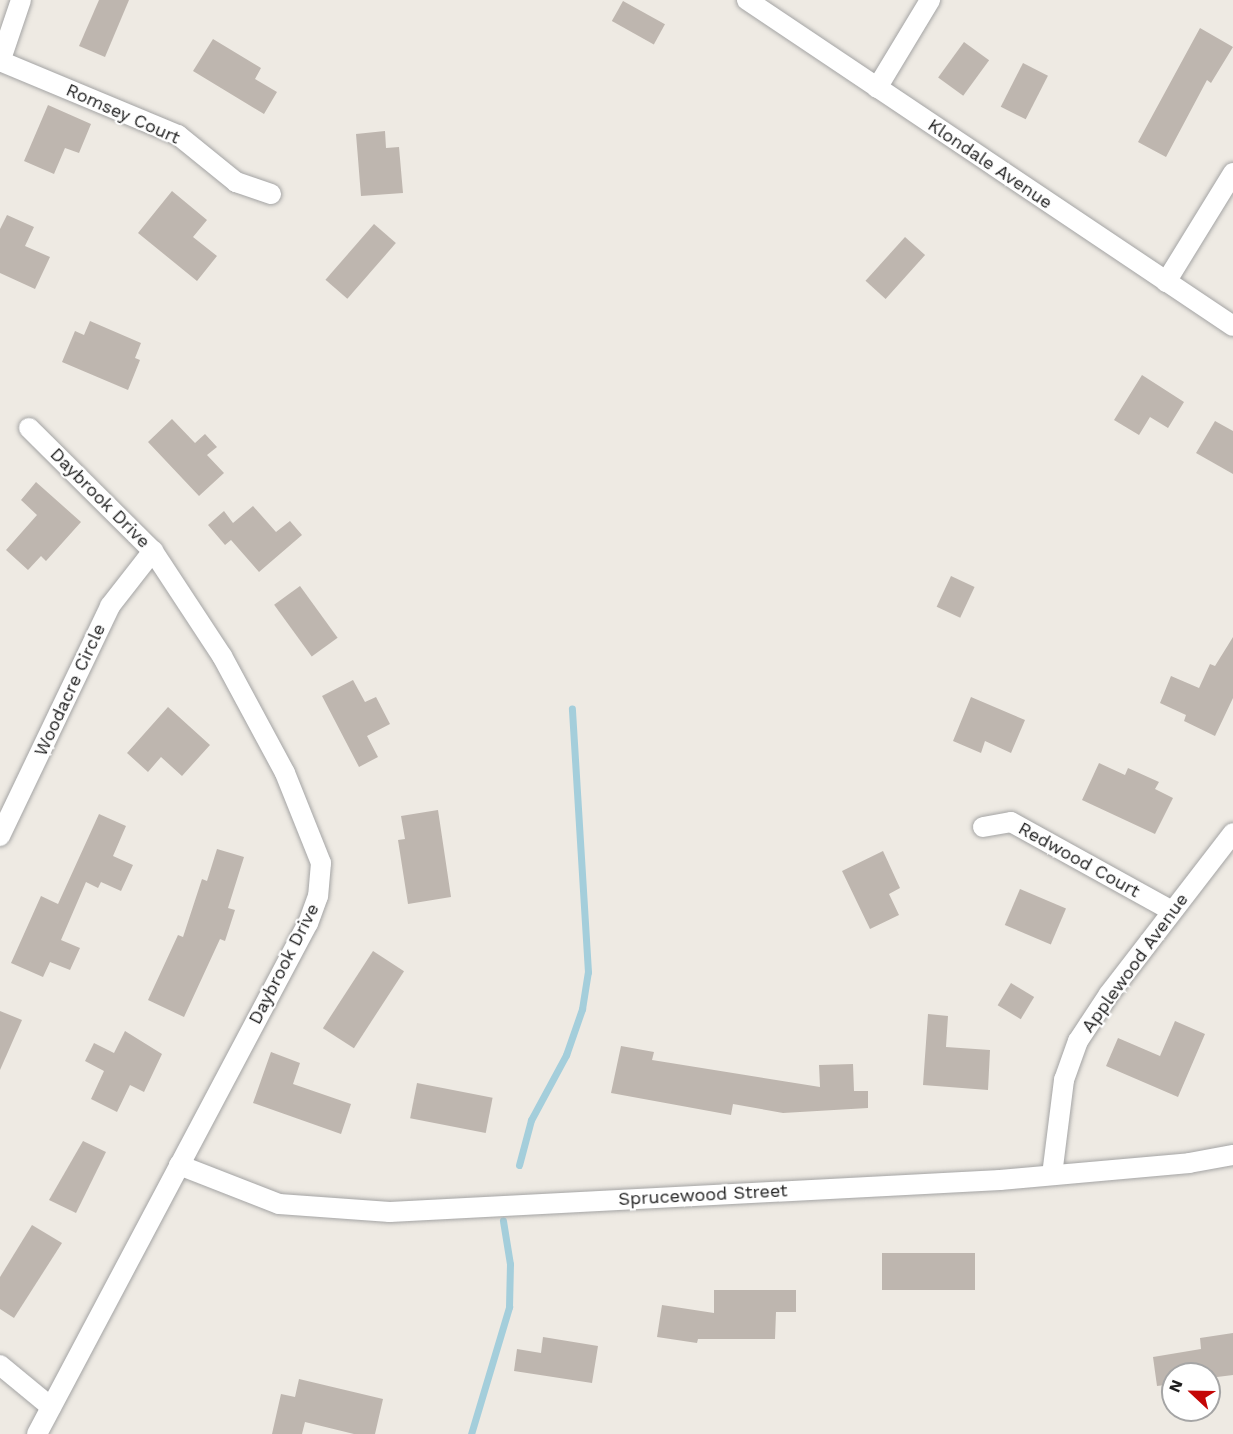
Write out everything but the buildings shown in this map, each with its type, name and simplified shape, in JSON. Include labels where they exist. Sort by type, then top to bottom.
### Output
[{"type":"street","points":[[0,62],[21,0]]},
{"type":"street","name":"Klondale Avenue","points":[[747,0],[1233,326]]},
{"type":"street","points":[[876,88],[930,0]]},
{"type":"street","name":"Romsey Court","points":[[0,62],[178,135],[236,182],[271,194]]},
{"type":"street","points":[[1166,282],[1233,173]]},
{"type":"street","name":"Daybrook Drive","points":[[29,428],[153,551],[222,656],[285,773],[321,862],[318,896],[308,923],[37,1434]]},
{"type":"street","name":"Woodacre Circle","points":[[0,836],[110,606],[153,551]]},
{"type":"street","name":"Redwood Court","points":[[983,826],[1011,822],[1172,911]]},
{"type":"street","name":"Applewood Avenue","points":[[1052,1175],[1064,1080],[1078,1041],[1172,911],[1233,833]]},
{"type":"street","name":"Sprucewood Street","points":[[179,1165],[279,1204],[390,1212],[1052,1175],[1189,1163],[1233,1155]]},
{"type":"street","points":[[0,1365],[51,1407]]},
{"type":"waterway","points":[[519,1165],[531,1120],[566,1055],[582,1009],[588,972],[572,708]]},
{"type":"waterway","points":[[471,1434],[509,1307],[510,1264],[503,1221]]}]
